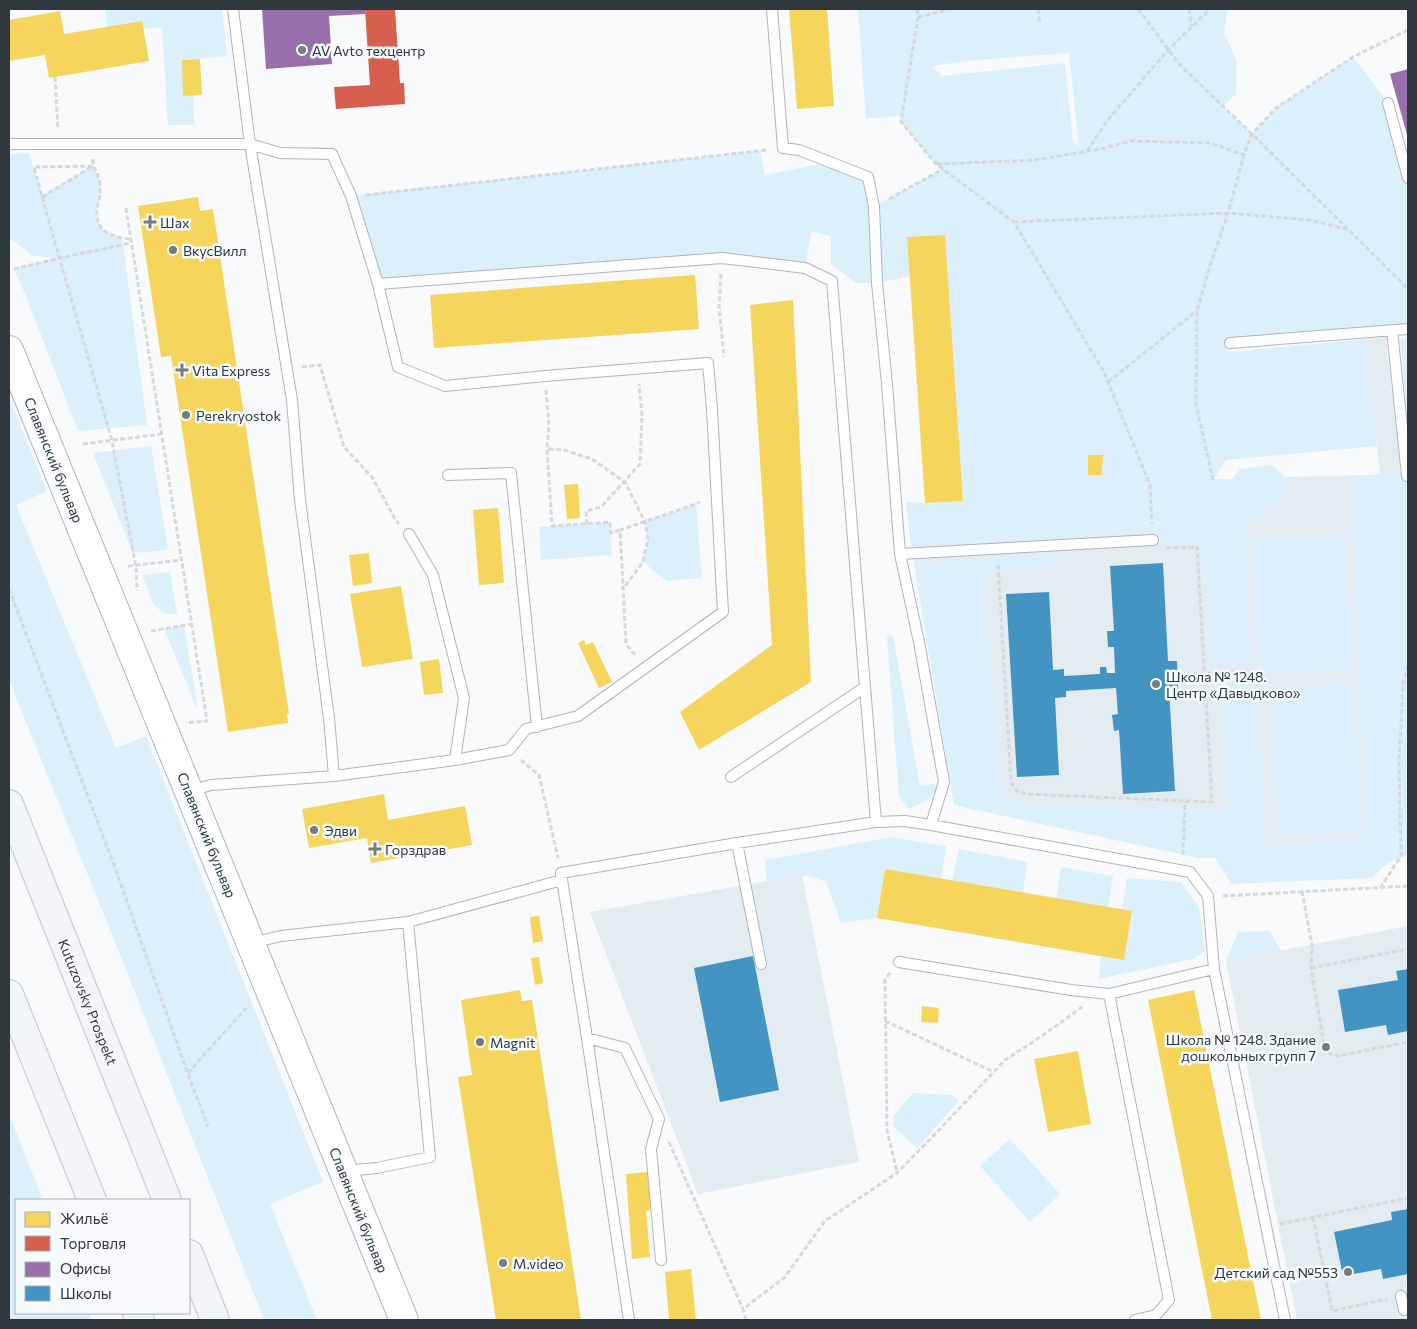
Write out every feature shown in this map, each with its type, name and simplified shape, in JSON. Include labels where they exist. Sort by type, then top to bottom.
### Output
[{"type":"main road","name":"Kutuzovsky Prospekt","points":[[9,804],[167,1199]]},
{"type":"main road","points":[[9,994],[92,1199]]},
{"type":"main road","points":[[190,1257],[215,1320]]},
{"type":"street","name":"Славянский бульвар","points":[[9,350],[404,1320]]},
{"type":"lane","points":[[233,9],[250,144],[292,400],[300,500],[329,718],[334,776]]},
{"type":"lane","points":[[772,9],[783,148],[799,150],[868,177],[874,207],[877,283],[900,554],[919,642],[944,782],[931,825]]},
{"type":"lane","points":[[1388,103],[1408,178]]},
{"type":"lane","points":[[9,144],[250,144],[280,153],[332,154],[350,196],[378,284],[398,367],[445,386],[708,363],[723,612],[578,716],[526,729],[509,750],[455,760],[334,776],[211,785],[189,791]]},
{"type":"lane","points":[[378,284],[722,258],[805,268],[832,281],[876,822]]},
{"type":"lane","points":[[1230,343],[1408,329]]},
{"type":"lane","points":[[1392,330],[1407,476]]},
{"type":"lane","points":[[448,475],[511,473],[537,727]]},
{"type":"lane","points":[[409,534],[433,575],[464,698],[455,760]]},
{"type":"lane","points":[[900,554],[1153,540]]},
{"type":"lane","points":[[731,777],[865,688]]},
{"type":"lane","points":[[250,943],[281,936],[408,922],[562,877],[737,843],[876,822],[905,821],[931,825],[1190,872],[1208,896],[1214,969],[1286,1320]]},
{"type":"lane","points":[[737,843],[761,964]]},
{"type":"lane","points":[[562,877],[588,1038],[629,1320]]},
{"type":"lane","points":[[344,1172],[377,1168],[430,1157],[408,922]]},
{"type":"lane","points":[[899,962],[1071,990],[1105,993],[1214,969]]},
{"type":"lane","points":[[1105,993],[1168,1300],[1156,1315],[1135,1320]]},
{"type":"lane","points":[[588,1038],[625,1048],[659,1119],[651,1149],[661,1260]]},
{"type":"lane","points":[[1401,1296],[1404,1310],[1408,1309]]},
{"type":"path","points":[[917,9],[918,17],[902,122],[936,164],[1014,222],[1104,372],[1150,485],[1153,549],[1197,547],[1212,802],[1021,794],[1014,789],[1011,782],[997,549]]},
{"type":"path","points":[[918,17],[951,9]]},
{"type":"path","points":[[1038,9],[1040,23]]},
{"type":"path","points":[[1138,9],[1180,65],[1408,289]]},
{"type":"path","points":[[1189,9],[1192,27]]},
{"type":"path","points":[[1087,152],[1107,121],[1168,50],[1210,9]]},
{"type":"path","points":[[1213,480],[1196,404],[1197,311],[1252,134],[1276,108],[1353,57],[1408,30]]},
{"type":"path","points":[[55,77],[59,144]]},
{"type":"path","points":[[936,164],[1035,160],[1087,152],[1131,141],[1210,143],[1244,155]]},
{"type":"path","points":[[92,144],[92,166],[99,178],[101,194],[97,208],[97,221],[103,230],[112,236],[130,238]]},
{"type":"path","points":[[350,196],[783,148]]},
{"type":"path","points":[[42,197],[92,166]]},
{"type":"path","points":[[92,166],[34,167],[112,441],[136,566],[137,591]]},
{"type":"path","points":[[874,207],[944,169]]},
{"type":"path","points":[[126,208],[207,720],[185,724]]},
{"type":"path","points":[[1014,222],[1228,213],[1309,220],[1348,229]]},
{"type":"path","points":[[14,268],[132,243]]},
{"type":"path","points":[[710,386],[726,376],[719,306],[722,258]]},
{"type":"path","points":[[1108,382],[1197,311]]},
{"type":"path","points":[[287,368],[320,365],[344,447],[372,477],[395,519],[409,534]]},
{"type":"path","points":[[587,524],[586,511],[601,507],[640,464],[642,416],[638,368]]},
{"type":"path","points":[[544,376],[550,426],[547,449],[552,526],[610,522],[611,533],[696,504],[716,491]]},
{"type":"path","points":[[83,444],[162,434]]},
{"type":"path","points":[[547,449],[564,450],[592,459],[625,482],[645,522],[648,539],[643,562],[623,589]]},
{"type":"path","points":[[620,530],[626,644],[644,668]]},
{"type":"path","points":[[128,566],[182,560]]},
{"type":"path","points":[[9,589],[114,865],[208,1126]]},
{"type":"path","points":[[151,631],[192,624]]},
{"type":"path","points":[[1380,888],[1401,856],[1400,764],[1403,684],[1408,666]]},
{"type":"path","points":[[1177,675],[1252,671]]},
{"type":"path","points":[[509,750],[539,775],[562,877]]},
{"type":"path","points":[[1183,870],[1184,801]]},
{"type":"path","points":[[1208,896],[1408,886]]},
{"type":"path","points":[[1302,891],[1312,945],[1311,968],[1325,1050],[1338,1056],[1408,1042]]},
{"type":"path","points":[[1311,968],[1408,949]]},
{"type":"path","points":[[897,1173],[887,1130],[885,979],[899,962]]},
{"type":"path","points":[[743,1309],[784,1277],[825,1221],[897,1173],[1005,1060],[1105,993]]},
{"type":"path","points":[[188,1074],[249,1004]]},
{"type":"path","points":[[885,1021],[994,1072]]},
{"type":"path","points":[[659,1119],[743,1309],[746,1320]]},
{"type":"path","points":[[1267,1227],[1408,1198]]},
{"type":"path","points":[[1313,1217],[1332,1311],[1401,1296]]},
{"type":"shaded area","points":[[105,9],[222,9],[227,56],[183,60],[183,96],[194,95],[194,125],[168,125],[162,27],[143,29],[142,21],[107,27]]},
{"type":"shaded area","points":[[858,9],[1230,9],[1227,11],[1224,33],[1237,61],[1236,94],[1223,107],[1252,134],[1276,108],[1353,57],[1388,103],[1408,178],[1408,328],[1240,336],[1230,343],[1230,352],[1365,339],[1377,446],[1226,460],[1214,479],[1232,479],[1240,469],[1272,465],[1285,477],[1286,501],[1245,523],[1251,663],[1209,663],[1201,544],[1155,546],[1154,529],[1067,538],[911,545],[906,502],[962,501],[910,276],[877,283],[856,283],[831,264],[831,236],[811,232],[805,268],[722,258],[378,284],[351,196],[760,151],[765,175],[832,162],[868,177],[874,207],[943,169],[936,164],[901,122],[899,116],[866,119]],"holes":[[[1069,53],[1079,147],[1073,141],[1065,63],[941,76],[933,66],[965,61]],[[1088,455],[1103,455],[1102,475],[1088,474]]]},
{"type":"shaded area","points":[[29,153],[42,196],[93,166],[96,172],[101,189],[97,208],[99,225],[106,232],[122,237],[147,425],[78,431],[14,269],[58,258],[33,256],[9,238],[9,154]]},
{"type":"shaded area","points":[[1386,337],[1401,473],[1380,475],[1365,339]]},
{"type":"shaded area","points":[[1408,338],[1408,427],[1400,339]]},
{"type":"shaded area","points":[[9,398],[47,491],[16,505],[116,748],[146,736],[323,1182],[270,1204],[317,1320],[264,1320],[119,952],[9,680]]},
{"type":"shaded area","points":[[151,446],[168,550],[133,553],[93,453]]},
{"type":"shaded area","points":[[1401,473],[1408,476],[1408,855],[1389,862],[1372,878],[1231,884],[1215,858],[1199,858],[954,805],[914,564],[1057,555],[1056,568],[983,573],[1000,782],[1010,802],[1227,810],[1220,707],[1211,693],[1217,687],[1257,685],[1266,845],[1367,838],[1351,476]]},
{"type":"shaded area","name":"Школа № 1248. Центр «Давыдково»","points":[[1368,475],[1387,853],[1199,858],[954,805],[909,529],[1118,488],[1285,477]]},
{"type":"shaded area","points":[[696,504],[702,578],[667,581],[643,562],[648,539],[645,522]]},
{"type":"shaded area","points":[[610,522],[612,555],[541,560],[539,527]]},
{"type":"shaded area","points":[[1347,535],[1354,668],[1259,673],[1252,540]]},
{"type":"shaded area","points":[[170,572],[177,614],[165,614],[154,605],[142,575]]},
{"type":"shaded area","points":[[184,625],[198,710],[164,629]]},
{"type":"shaded area","points":[[893,635],[920,786],[944,782],[929,799],[909,809],[899,797],[887,636]]},
{"type":"shaded area","points":[[1354,683],[1362,832],[1279,836],[1271,688]]},
{"type":"shaded area","points":[[891,837],[946,846],[941,879],[885,869],[877,918],[841,923],[826,881],[802,875],[767,881],[765,860]]},
{"type":"shaded area","points":[[959,849],[1027,862],[1023,893],[952,881]]},
{"type":"shaded area","points":[[1061,867],[1113,876],[1108,907],[1056,899]]},
{"type":"shaded area","points":[[802,875],[859,1162],[698,1194],[590,912]]},
{"type":"shaded area","points":[[1127,878],[1181,882],[1199,907],[1205,951],[1193,959],[1099,979],[1101,956],[1124,960],[1132,912],[1122,910]]},
{"type":"shaded area","points":[[1408,926],[1408,1320],[1297,1320],[1226,961]]},
{"type":"shaded area","points":[[1270,931],[1281,951],[1226,961],[1238,932]]},
{"type":"shaded area","points":[[913,1093],[952,1095],[959,1101],[917,1148],[893,1126],[894,1115]]},
{"type":"shaded area","points":[[9,1114],[43,1199],[15,1199],[15,1314],[89,1314],[92,1320],[9,1320]]},
{"type":"shaded area","points":[[1010,1139],[1060,1194],[1030,1222],[980,1166]]},
{"type":"building: Жильё","points":[[789,9],[827,9],[834,106],[797,109]]},
{"type":"building: Жильё","points":[[60,11],[64,34],[142,21],[149,61],[49,78],[45,55],[9,61],[9,20]]},
{"type":"building: Жильё","points":[[200,59],[202,95],[183,96],[182,60]]},
{"type":"building: Жильё","points":[[198,197],[200,211],[213,209],[289,714],[287,714],[288,723],[228,732],[171,356],[161,357],[138,206]]},
{"type":"building: Жильё","points":[[945,235],[963,501],[925,503],[907,237]]},
{"type":"building: Жильё","points":[[695,275],[699,329],[434,348],[430,295]]},
{"type":"building: Жильё","points":[[793,300],[811,682],[699,750],[680,712],[772,645],[750,305]]},
{"type":"building: Жильё","points":[[1088,455],[1103,455],[1102,475],[1088,475]]},
{"type":"building: Жильё","points":[[578,484],[580,518],[567,519],[564,485]]},
{"type":"building: Жильё","points":[[498,508],[504,583],[479,585],[473,510]]},
{"type":"building: Жильё","points":[[369,553],[372,583],[353,586],[349,555]]},
{"type":"building: Жильё","points":[[401,586],[413,659],[362,667],[350,594]]},
{"type":"building: Жильё","points":[[584,640],[586,645],[593,642],[612,682],[599,688],[578,643]]},
{"type":"building: Жильё","points":[[439,659],[443,693],[424,695],[420,662]]},
{"type":"building: Жильё","points":[[384,794],[388,820],[465,806],[472,845],[371,863],[367,838],[309,848],[302,809]]},
{"type":"building: Жильё","points":[[885,869],[1132,911],[1124,960],[877,918]]},
{"type":"building: Жильё","points":[[539,916],[543,941],[533,943],[530,917]]},
{"type":"building: Жильё","points":[[539,957],[543,983],[535,985],[531,958]]},
{"type":"building: Жильё","points":[[520,990],[522,1001],[532,1000],[581,1320],[496,1320],[458,1077],[472,1075],[461,1000]]},
{"type":"building: Жильё","points":[[1194,990],[1261,1320],[1212,1320],[1148,1000]]},
{"type":"building: Жильё","points":[[922,1006],[939,1008],[938,1023],[921,1022]]},
{"type":"building: Жильё","points":[[1078,1051],[1091,1124],[1048,1132],[1034,1059]]},
{"type":"building: Жильё","points":[[649,1172],[652,1210],[646,1211],[650,1257],[632,1259],[626,1174]]},
{"type":"building: Жильё","points":[[691,1269],[696,1320],[669,1320],[665,1272]]},
{"type":"building: Торговля","points":[[365,9],[395,9],[400,83],[404,83],[405,104],[336,109],[334,87],[370,85]]},
{"type":"building: Офисы","points":[[262,9],[365,9],[365,14],[329,16],[332,64],[266,69]]},
{"type":"building: Офисы","points":[[1408,69],[1408,138],[1390,74]]},
{"type":"building: Школы","points":[[1163,563],[1168,661],[1177,661],[1178,689],[1169,689],[1175,791],[1123,794],[1119,730],[1114,731],[1112,715],[1118,714],[1116,688],[1066,691],[1066,697],[1055,698],[1059,775],[1017,777],[1006,594],[1049,592],[1053,670],[1064,669],[1064,676],[1100,674],[1100,667],[1106,667],[1107,673],[1115,673],[1114,647],[1108,647],[1107,631],[1114,631],[1110,566]]},
{"type":"building: Школы","points":[[753,956],[779,1090],[720,1102],[694,968]]},
{"type":"building: Школы","points":[[1408,969],[1408,1031],[1388,1035],[1386,1025],[1345,1032],[1338,990],[1398,980],[1396,971]]},
{"type":"building: Школы","points":[[1408,1209],[1408,1274],[1383,1279],[1381,1269],[1343,1276],[1334,1232],[1392,1220],[1391,1212]]},
{"type":"place","name":"AV Avto техцентр","points":[[302,50]]},
{"type":"place","name":"Шах","points":[[150,222]]},
{"type":"place","name":"ВкусВилл","points":[[173,250]]},
{"type":"place","name":"Vita Express","points":[[182,370]]},
{"type":"place","name":"Perekryostok","points":[[186,415]]},
{"type":"place","name":"Школа № 1248. Центр «Давыдково»","points":[[1156,684]]},
{"type":"place","name":"Эдви","points":[[314,830]]},
{"type":"place","name":"Горздрав","points":[[375,849]]},
{"type":"place","name":"Magnit","points":[[480,1042]]},
{"type":"place","name":"Школа № 1248. Здание дошкольных групп 7","points":[[1326,1047]]},
{"type":"place","name":"M.video","points":[[503,1263]]},
{"type":"place","name":"Детский сад №553","points":[[1348,1272]]}]
